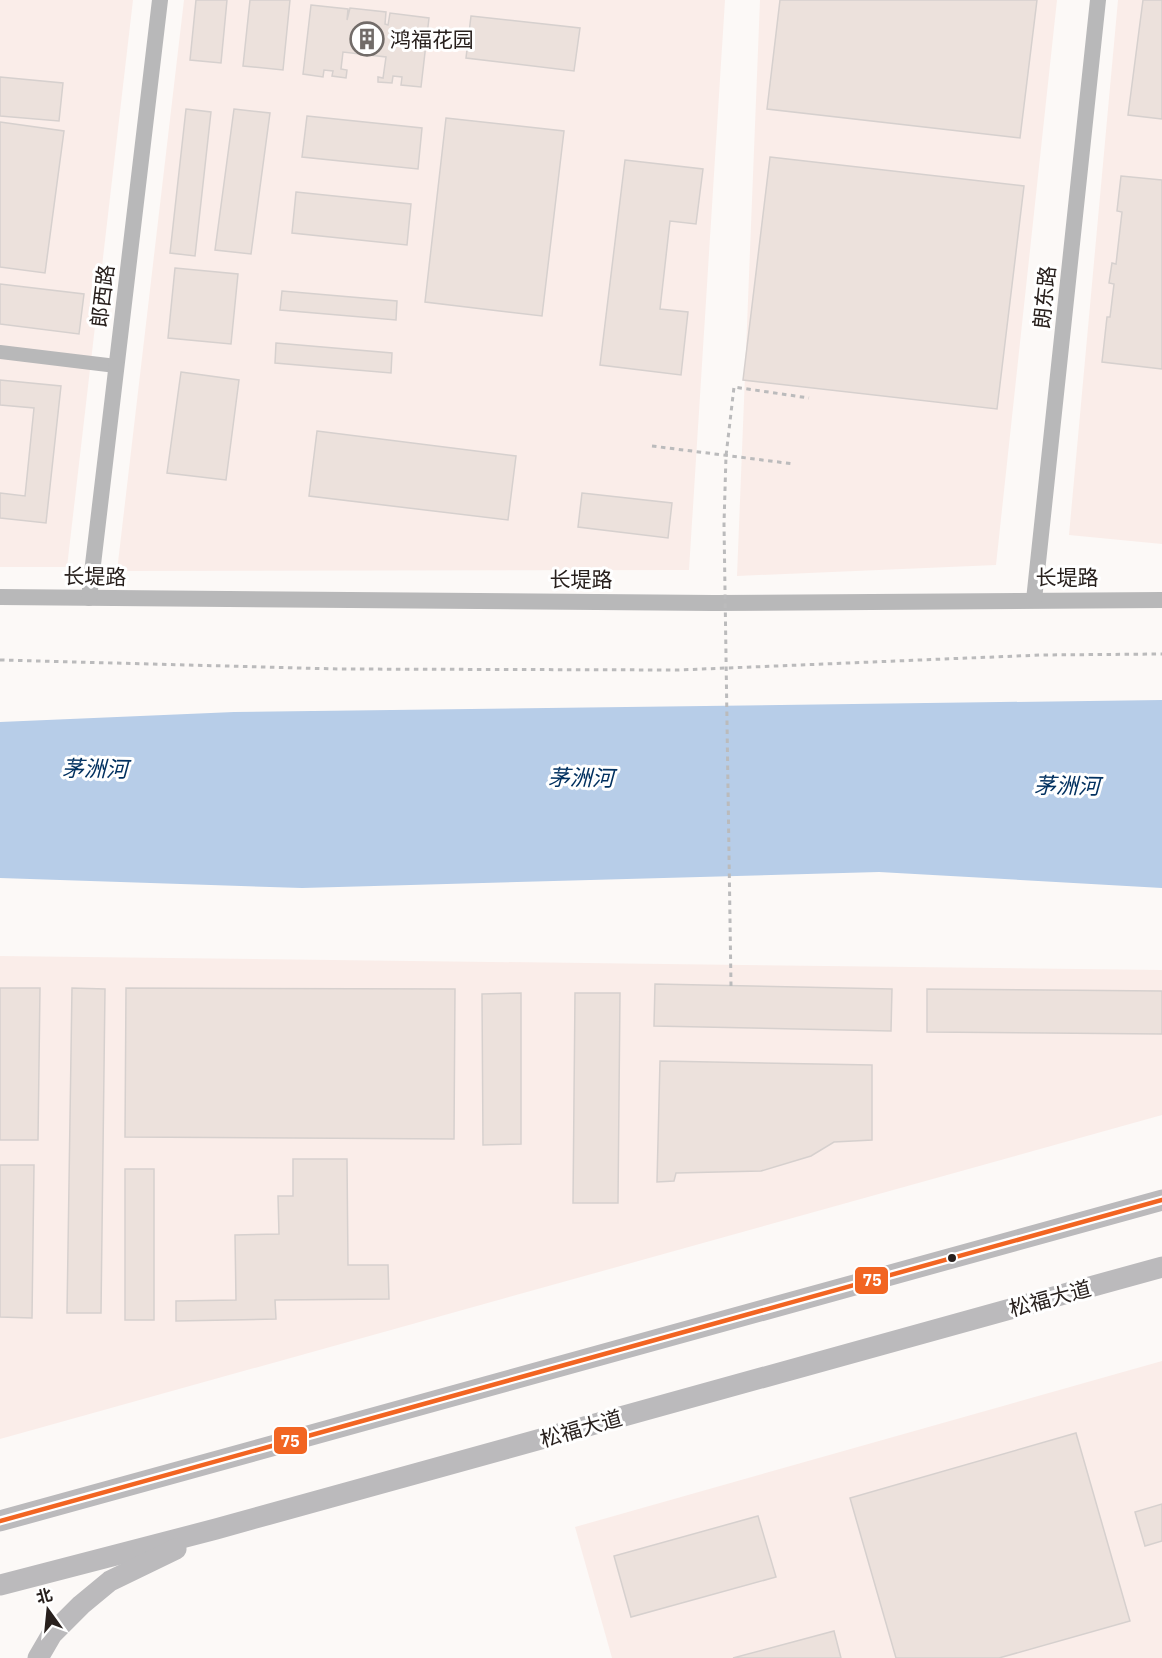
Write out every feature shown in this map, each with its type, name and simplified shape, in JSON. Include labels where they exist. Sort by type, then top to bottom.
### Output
[{"type":"main road","points":[[0,1521],[1162,1200]]},
{"type":"main road","name":"松福大道","points":[[0,1585],[216,1529],[1162,1267]]},
{"type":"main road","points":[[38,1658],[52,1634],[81,1605],[110,1581],[216,1529]]},
{"type":"street","name":"郎西路","points":[[89,598],[160,0]]},
{"type":"street","name":"朗东路","points":[[1034,600],[1098,0]]},
{"type":"street","points":[[0,352],[116,366]]},
{"type":"street","name":"长堤路","points":[[0,597],[702,603],[1162,600]]},
{"type":"path","points":[[731,986],[724,524],[726,456],[734,387],[809,398]]},
{"type":"path","points":[[652,446],[794,464]]},
{"type":"path","points":[[0,660],[338,669],[679,670],[1041,655],[1162,654]]},
{"type":"shaded area","points":[[0,0],[133,0],[67,567],[0,567]]},
{"type":"shaded area","points":[[184,0],[725,0],[689,570],[117,571]]},
{"type":"shaded area","points":[[760,0],[1057,0],[996,565],[737,576]]},
{"type":"shaded area","points":[[1118,0],[1162,0],[1162,544],[1069,535]]},
{"type":"shaded area","points":[[0,956],[1162,970],[1162,1115],[0,1439]]},
{"type":"shaded area","points":[[1162,1361],[1162,1658],[612,1658],[575,1527]]},
{"type":"water","name":"茅洲河","points":[[1162,700],[1162,888],[879,872],[302,888],[0,878],[0,722],[234,712]]},
{"type":"building","points":[[196,0],[227,0],[221,63],[190,60]]},
{"type":"building","points":[[250,0],[290,0],[283,70],[243,66]]},
{"type":"building","points":[[780,0],[1037,0],[1020,138],[767,109]]},
{"type":"building","points":[[1143,0],[1162,0],[1162,119],[1128,115]]},
{"type":"building","name":"鸿福花园","points":[[311,5],[348,9],[347,20],[350,8],[386,12],[385,24],[388,25],[390,13],[429,18],[421,87],[401,85],[402,77],[393,76],[392,83],[378,82],[378,77],[383,78],[386,57],[343,52],[341,69],[347,70],[346,78],[332,76],[333,71],[324,70],[323,77],[303,74]]},
{"type":"building","points":[[471,16],[580,28],[574,71],[466,58]]},
{"type":"building","points":[[0,77],[63,83],[59,121],[0,116]]},
{"type":"building","points":[[186,109],[211,112],[195,256],[170,253]]},
{"type":"building","points":[[234,109],[270,113],[251,254],[215,250]]},
{"type":"building","points":[[307,116],[422,128],[418,169],[302,157]]},
{"type":"building","points":[[446,118],[564,131],[542,316],[425,302]]},
{"type":"building","points":[[0,122],[64,131],[45,273],[0,267]]},
{"type":"building","points":[[770,157],[1024,186],[997,409],[743,380]]},
{"type":"building","points":[[625,160],[703,169],[696,224],[670,221],[660,309],[688,312],[681,375],[600,365]]},
{"type":"building","points":[[1121,176],[1162,180],[1162,369],[1102,362],[1107,317],[1110,317],[1114,284],[1109,283],[1112,263],[1116,264],[1122,212],[1117,211]]},
{"type":"building","points":[[296,192],[411,204],[407,245],[292,233]]},
{"type":"building","points":[[175,268],[238,274],[231,344],[168,338]]},
{"type":"building","points":[[0,284],[84,294],[79,334],[0,324]]},
{"type":"building","points":[[282,291],[397,301],[396,320],[280,310]]},
{"type":"building","points":[[276,343],[392,353],[391,373],[275,363]]},
{"type":"building","points":[[181,372],[239,380],[226,480],[167,473]]},
{"type":"building","points":[[0,380],[61,386],[46,523],[0,518],[0,493],[25,496],[34,408],[0,405]]},
{"type":"building","points":[[317,431],[516,456],[508,520],[309,496]]},
{"type":"building","points":[[582,493],[672,503],[668,538],[578,527]]},
{"type":"building","points":[[655,984],[892,989],[891,1031],[654,1026]]},
{"type":"building","points":[[0,988],[40,988],[38,1140],[0,1140]]},
{"type":"building","points":[[72,988],[105,989],[101,1313],[67,1313]]},
{"type":"building","points":[[126,988],[455,989],[454,1139],[125,1137]]},
{"type":"building","points":[[927,989],[1162,991],[1162,1034],[927,1032]]},
{"type":"building","points":[[521,993],[521,1144],[483,1145],[482,994]]},
{"type":"building","points":[[575,993],[620,993],[618,1203],[573,1203]]},
{"type":"building","points":[[660,1061],[872,1065],[872,1140],[834,1142],[811,1156],[761,1171],[676,1173],[674,1181],[657,1182]]},
{"type":"building","points":[[293,1159],[347,1159],[348,1265],[388,1265],[389,1299],[275,1300],[276,1319],[176,1321],[176,1301],[236,1300],[235,1235],[279,1234],[278,1196],[293,1196]]},
{"type":"building","points":[[0,1165],[34,1165],[32,1318],[0,1317]]},
{"type":"building","points":[[125,1169],[154,1169],[154,1320],[125,1320]]},
{"type":"building","points":[[1076,1433],[1130,1621],[999,1658],[896,1658],[850,1498]]},
{"type":"building","points":[[1162,1504],[1162,1541],[1145,1546],[1135,1512]]},
{"type":"building","points":[[758,1516],[776,1577],[631,1617],[614,1556]]},
{"type":"building","points":[[834,1631],[841,1658],[733,1658]]},
{"type":"transit line","name":"75","points":[[0,1521],[1162,1200]]},
{"type":"place","name":"鸿福花园","points":[[367,39]]}]
